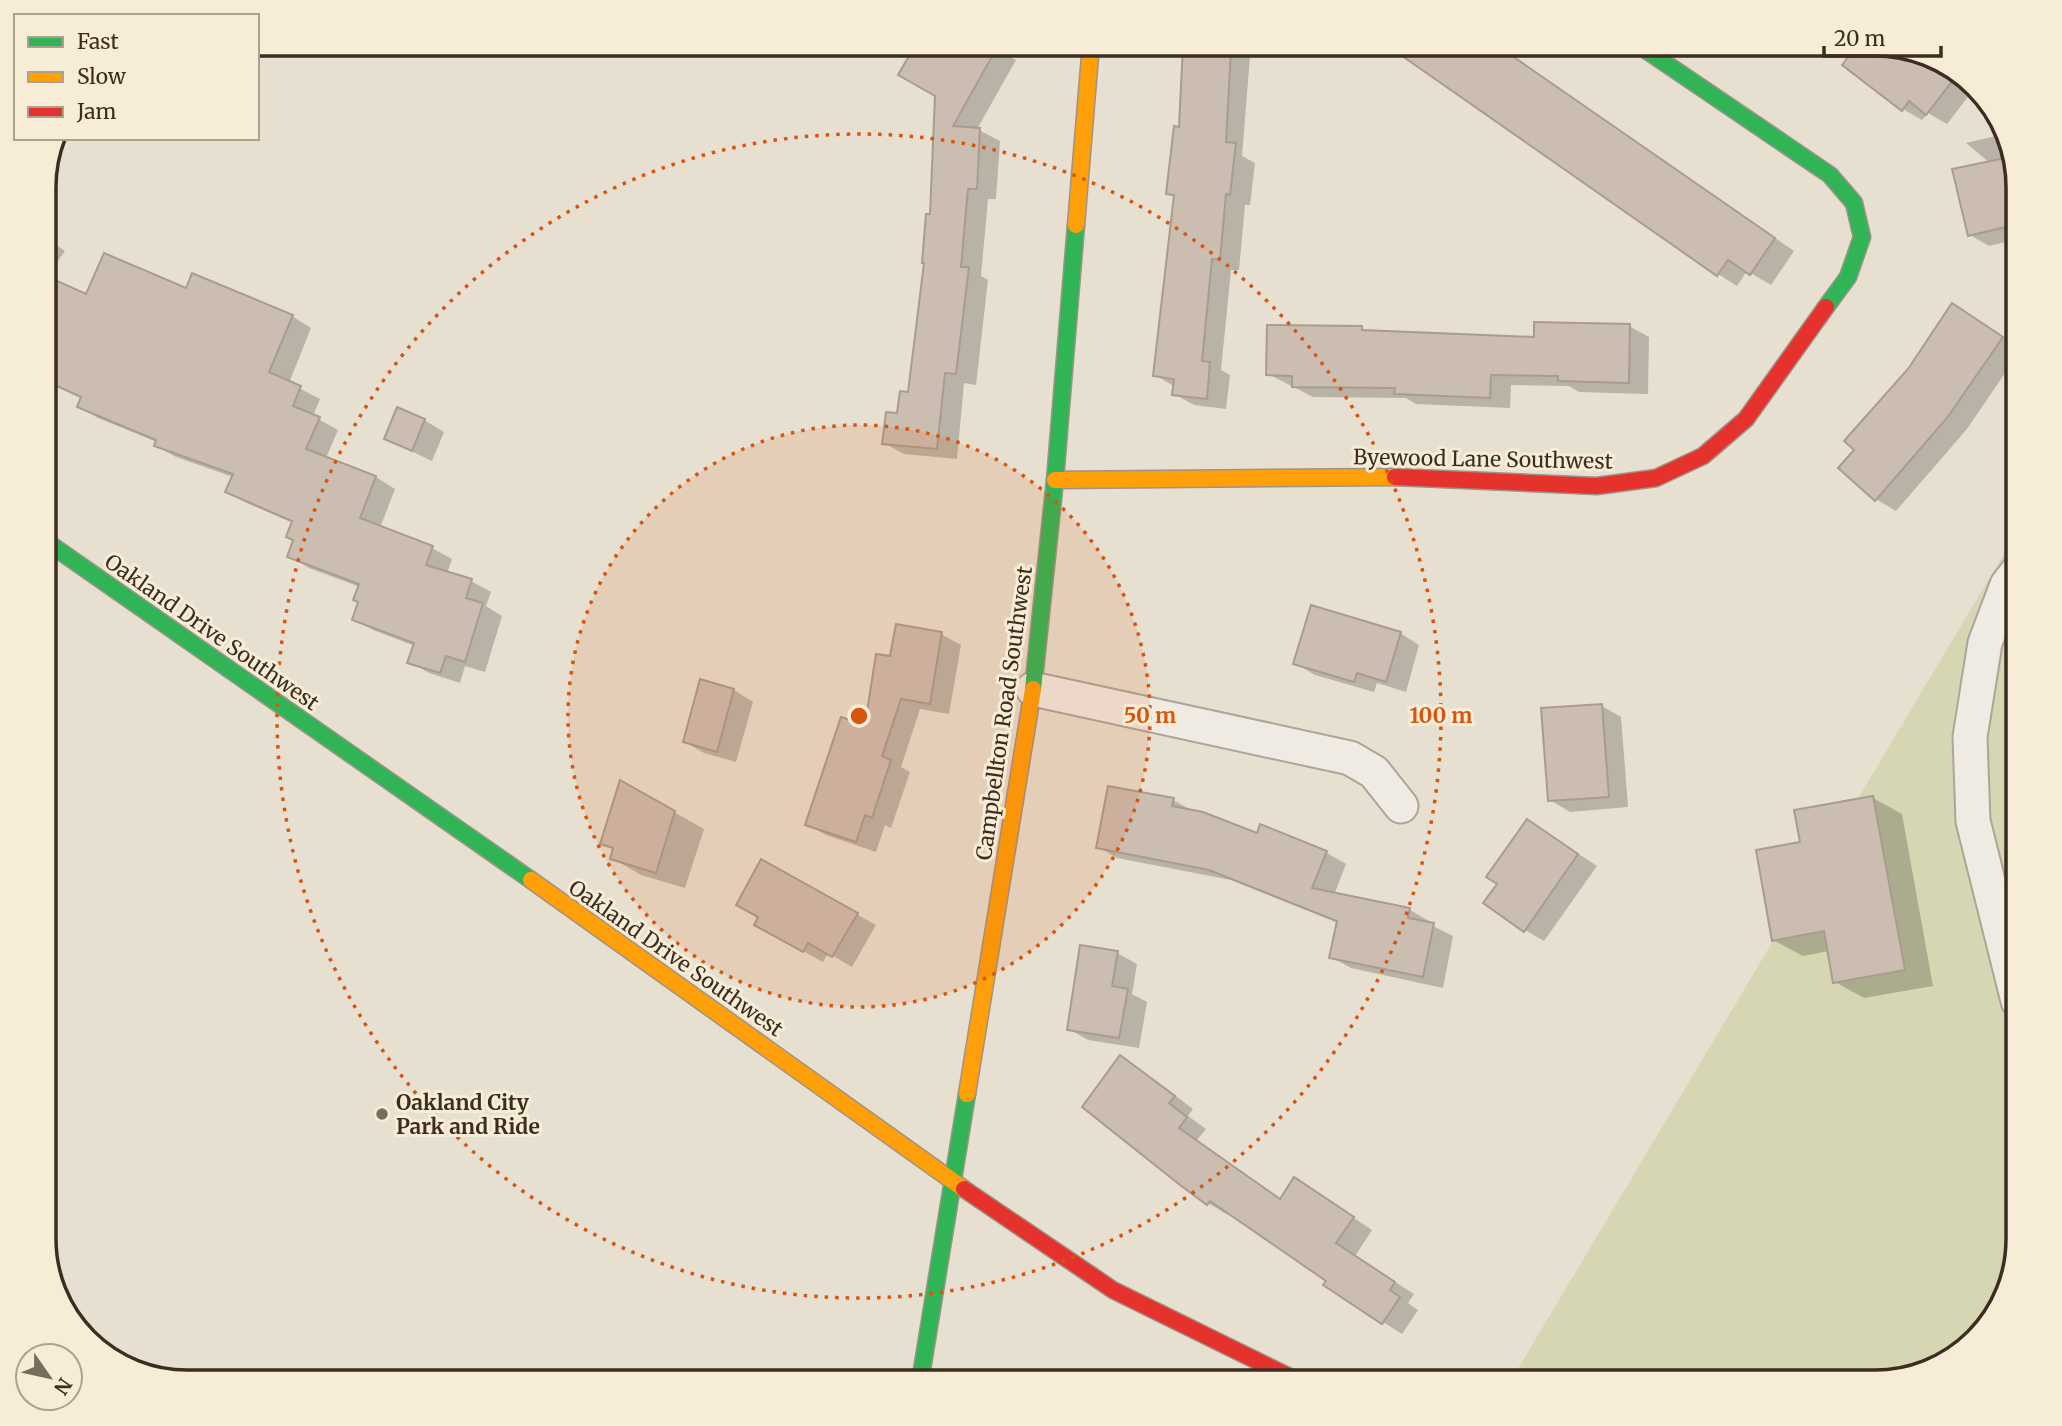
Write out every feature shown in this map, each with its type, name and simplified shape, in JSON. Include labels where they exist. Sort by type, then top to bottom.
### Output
[{"type":"street","name":"Campbellton Road Southwest","points":[[922,1370],[1033,689],[1055,480],[1090,56]]},
{"type":"street","name":"Byewood Lane Southwest","points":[[1055,480],[1392,477],[1597,486],[1656,478],[1703,456],[1746,419],[1848,277],[1862,237],[1854,203],[1830,174],[1655,56]]},
{"type":"street","name":"Oakland Drive Southwest","points":[[56,548],[474,840],[953,1182],[1113,1290],[1276,1370]]},
{"type":"street","points":[[2006,588],[1985,643],[1970,737],[1973,821],[2006,952]]},
{"type":"street","points":[[1033,689],[1350,758],[1374,772],[1401,806]]},
{"type":"green space","points":[[2006,550],[2006,1239],[1999,1281],[1984,1312],[1948,1348],[1909,1366],[1892,1369],[1517,1370]]},
{"type":"building","points":[[909,56],[992,56],[953,126],[980,128],[977,189],[968,189],[961,267],[969,267],[956,374],[945,373],[937,449],[882,444],[886,412],[897,413],[900,391],[908,392],[924,263],[926,214],[930,214],[935,96],[898,75]]},
{"type":"building","points":[[1182,56],[1231,56],[1226,142],[1236,143],[1230,195],[1226,194],[1220,260],[1212,259],[1202,361],[1210,362],[1207,399],[1172,395],[1174,379],[1153,376],[1174,195],[1166,194],[1174,126],[1179,127]]},
{"type":"building","points":[[1402,56],[1512,56],[1775,238],[1750,275],[1728,260],[1717,276]]},
{"type":"building","points":[[1849,56],[1892,57],[1917,63],[1952,81],[1926,115],[1909,101],[1902,111],[1842,65]]},
{"type":"building","points":[[2003,158],[2006,227],[1968,236],[1952,169]]},
{"type":"building","points":[[104,253],[186,288],[192,273],[293,315],[269,372],[301,386],[293,406],[320,417],[306,449],[376,476],[360,518],[433,546],[426,565],[472,579],[466,598],[483,603],[465,662],[446,656],[440,673],[407,663],[414,643],[352,620],[358,602],[353,600],[359,584],[287,557],[293,540],[286,537],[292,521],[225,492],[233,474],[154,446],[156,440],[77,407],[81,397],[56,386],[56,280],[86,294]]},
{"type":"building","points":[[1952,303],[2003,337],[1947,418],[1875,501],[1838,468],[1854,450],[1844,441],[1908,369]]},
{"type":"building","points":[[1534,322],[1630,324],[1629,383],[1558,381],[1558,376],[1491,375],[1490,398],[1394,394],[1395,388],[1292,387],[1292,376],[1266,375],[1267,325],[1362,326],[1362,330],[1534,337]]},
{"type":"building","points":[[397,407],[425,419],[412,451],[384,439]]},
{"type":"building","points":[[1311,605],[1401,632],[1386,682],[1357,673],[1354,682],[1293,664]]},
{"type":"building","points":[[896,624],[942,632],[930,704],[901,699],[882,756],[891,760],[872,818],[865,815],[856,842],[805,825],[841,717],[865,725],[876,654],[890,656]]},
{"type":"building","points":[[700,679],[734,689],[717,752],[683,742]]},
{"type":"building","points":[[1602,704],[1609,797],[1548,801],[1541,708]]},
{"type":"building","points":[[620,780],[675,811],[656,873],[610,859],[613,848],[600,844]]},
{"type":"building","points":[[1108,786],[1174,798],[1172,806],[1203,812],[1257,833],[1260,824],[1327,851],[1312,888],[1410,908],[1408,918],[1434,923],[1423,977],[1329,958],[1337,921],[1209,870],[1096,848]]},
{"type":"building","points":[[1873,796],[1905,970],[1833,983],[1824,931],[1772,941],[1756,850],[1800,842],[1794,810]]},
{"type":"building","points":[[1527,819],[1578,854],[1524,932],[1483,903],[1497,884],[1486,877]]},
{"type":"building","points":[[761,859],[858,913],[832,957],[808,943],[803,952],[754,925],[758,917],[736,905]]},
{"type":"building","points":[[1080,945],[1118,951],[1112,986],[1128,989],[1119,1038],[1067,1030]]},
{"type":"building","points":[[1120,1055],[1175,1096],[1169,1103],[1187,1117],[1179,1128],[1280,1199],[1294,1177],[1354,1217],[1336,1243],[1395,1282],[1390,1290],[1400,1297],[1382,1324],[1323,1285],[1326,1281],[1210,1201],[1207,1205],[1082,1107]]},
{"type":"traffic: fast","points":[[1655,56],[1830,175],[1854,203],[1862,237],[1848,277],[1826,307]]},
{"type":"traffic: fast","points":[[1033,689],[1055,480],[1076,225]]},
{"type":"traffic: fast","points":[[56,548],[531,880]]},
{"type":"traffic: fast","points":[[922,1370],[967,1094]]},
{"type":"traffic: slow","points":[[1076,225],[1090,56]]},
{"type":"traffic: slow","points":[[1055,480],[1395,477]]},
{"type":"traffic: slow","points":[[967,1094],[1033,689]]},
{"type":"traffic: slow","points":[[531,880],[964,1189]]},
{"type":"traffic: jam","points":[[1395,477],[1597,486],[1656,478],[1703,456],[1746,419],[1826,307]]},
{"type":"traffic: jam","points":[[964,1189],[1113,1290],[1276,1370]]},
{"type":"place","name":"Oakland City Park and Ride","points":[[382,1114]]}]
